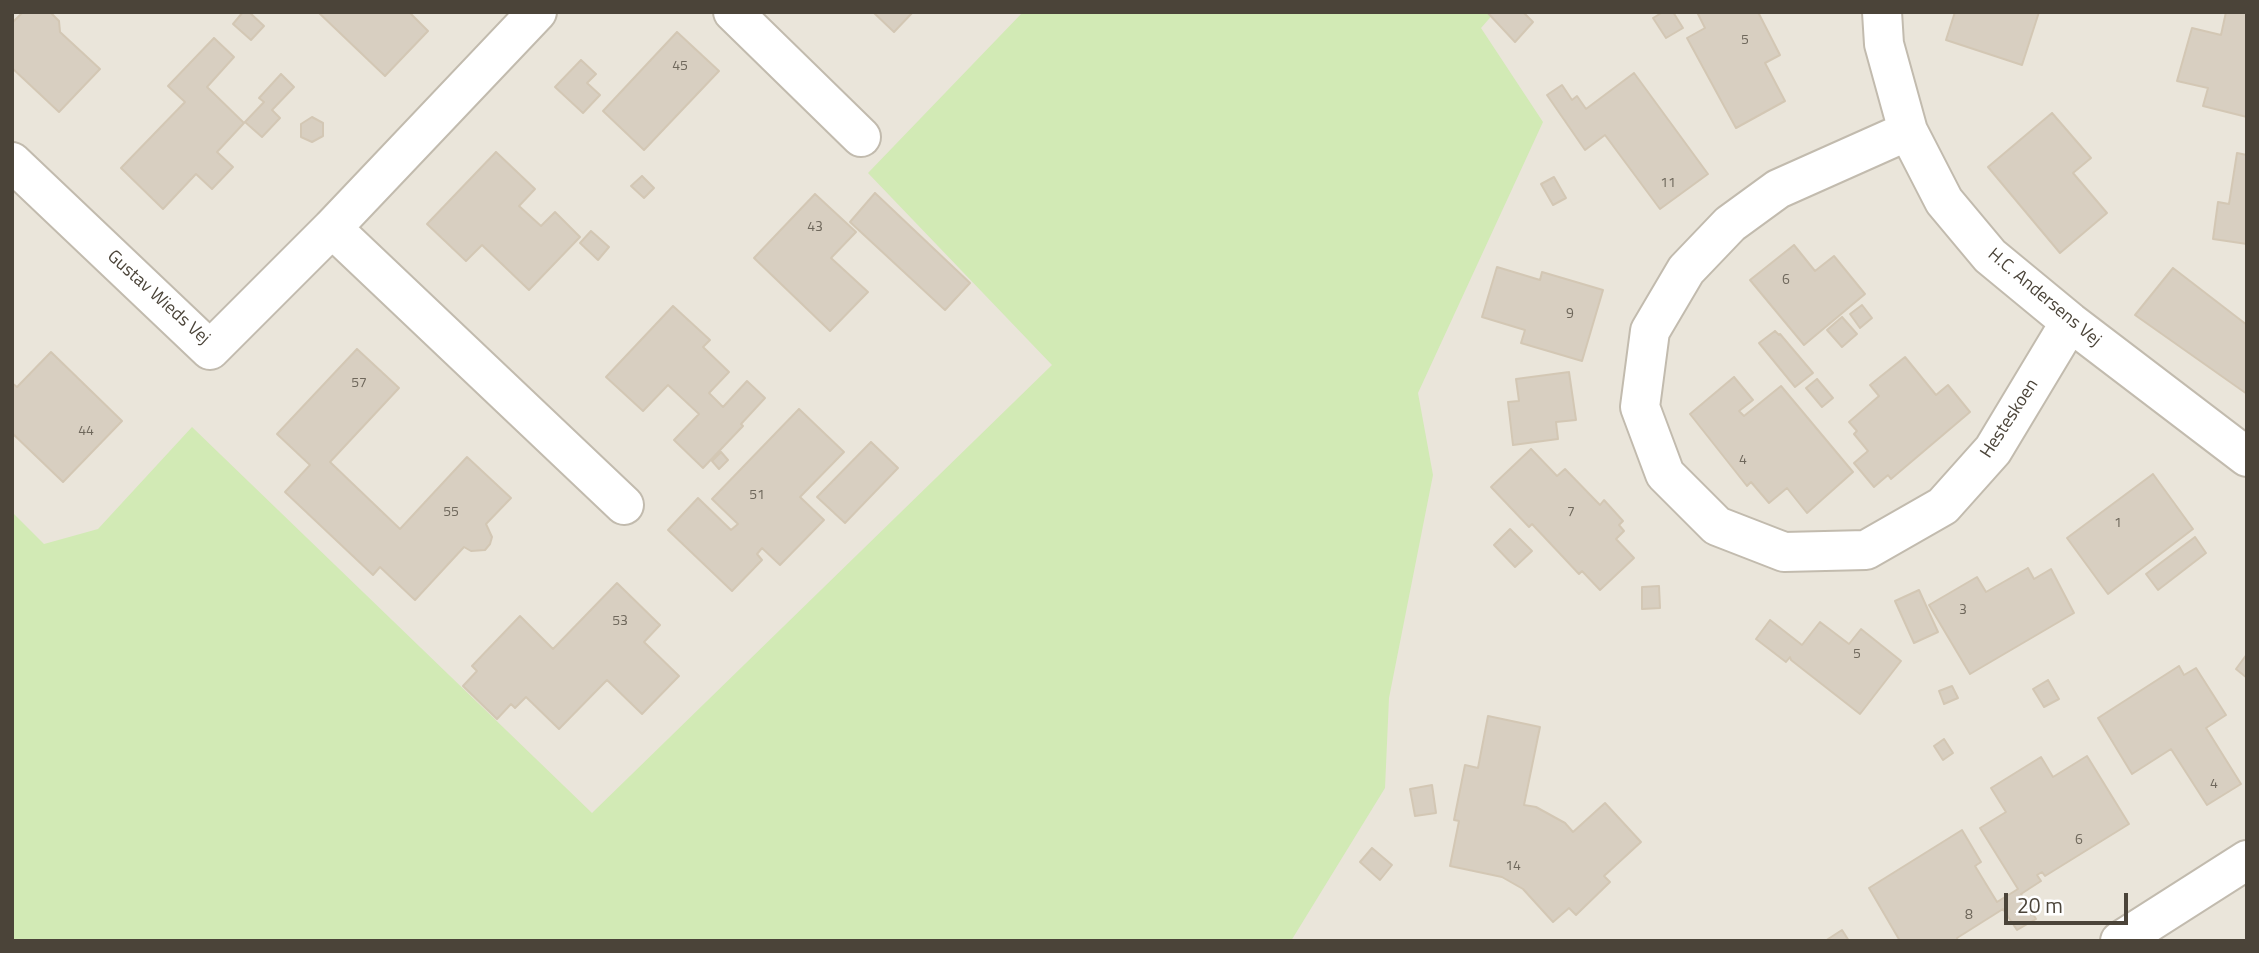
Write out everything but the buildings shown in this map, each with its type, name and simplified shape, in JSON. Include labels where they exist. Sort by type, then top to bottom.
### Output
[{"type":"street","name":"Gustav Wieds Vej","points":[[12,162],[210,349],[332,228],[537,12]]},
{"type":"street","points":[[733,12],[861,137]]},
{"type":"street","name":"H.C. Andersens Vej","points":[[1882,12],[1884,44],[1908,131],[1944,201],[1990,256],[2070,323],[2247,457]]},
{"type":"street","name":"Hesteskoen","points":[[1908,131],[1778,189],[1730,224],[1686,270],[1650,331],[1640,407],[1665,474],[1717,526],[1784,552],[1866,550],[1943,506],[1993,450],[2070,323]]},
{"type":"street","points":[[332,228],[624,505]]},
{"type":"street","points":[[2120,941],[2247,860]]},
{"type":"shaded area","points":[[12,12],[2247,12],[2247,941],[12,941]]},
{"type":"green space","points":[[1023,12],[1495,12],[1481,28],[1543,122],[1418,393],[1433,475],[1389,698],[1385,788],[1291,941],[12,941],[12,512],[44,544],[98,529],[192,427],[592,813],[1052,365],[868,173]]}]
